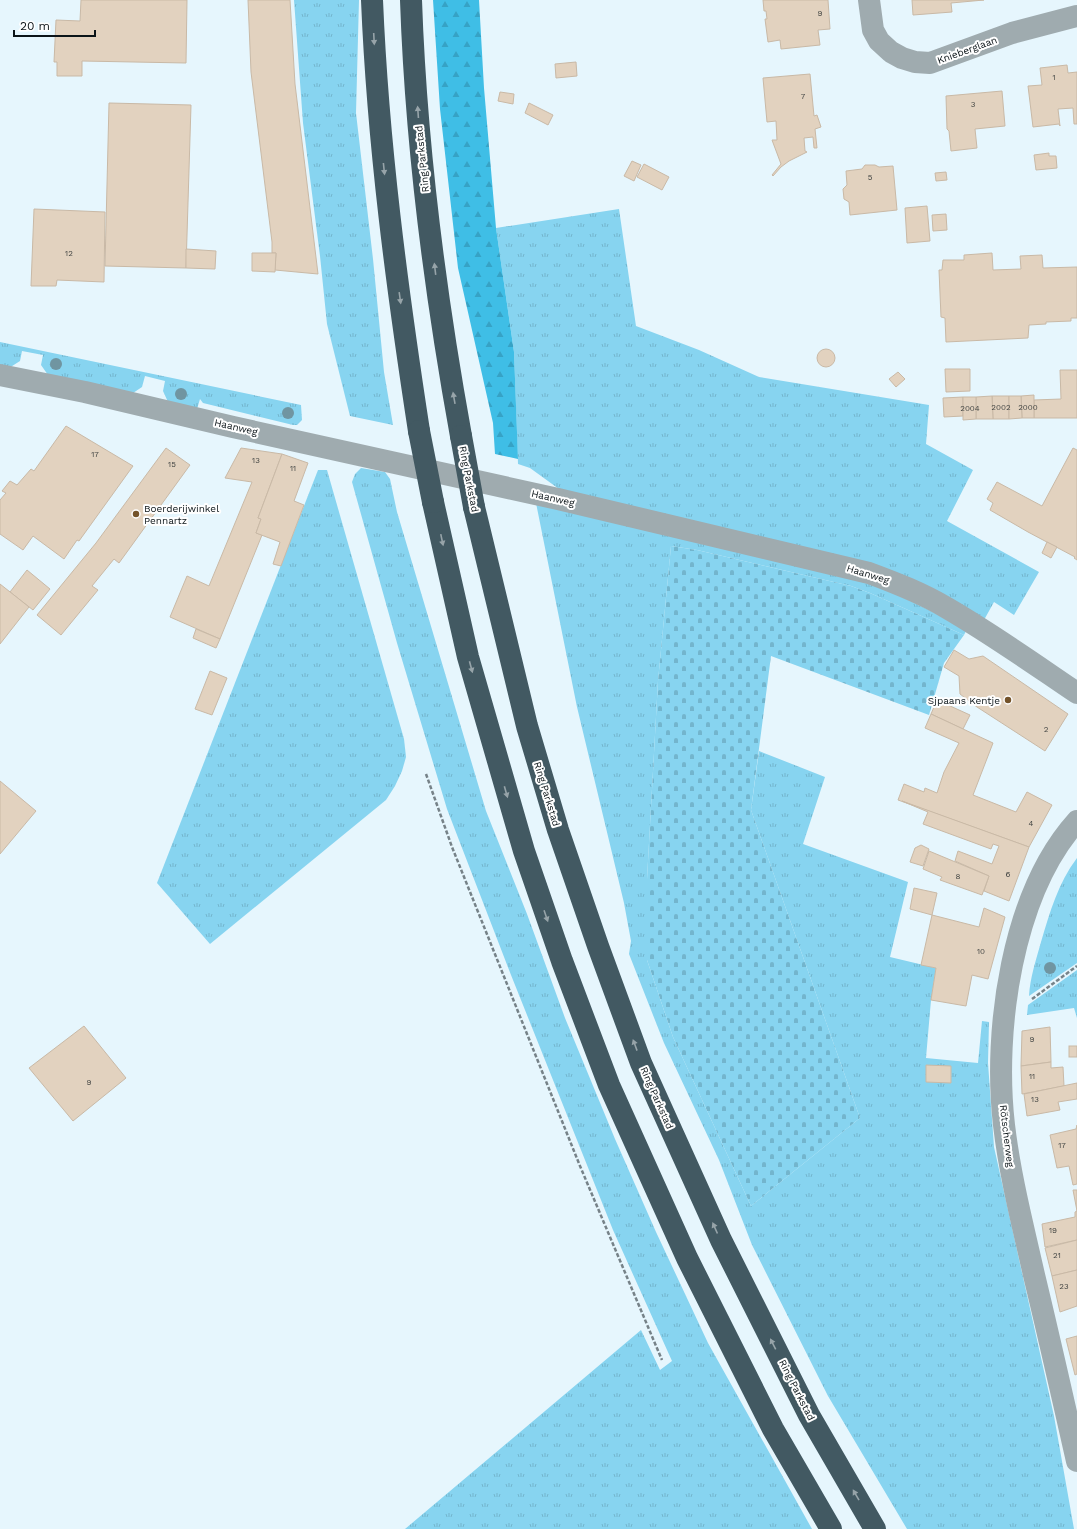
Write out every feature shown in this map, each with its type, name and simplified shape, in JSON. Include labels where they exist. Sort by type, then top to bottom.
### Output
[{"type":"highway","points":[[372,0],[380,131],[390,225],[419,431],[468,657],[524,851],[562,961],[609,1085],[687,1258],[773,1429],[831,1529]]},
{"type":"highway","name":"Ring Parkstad","points":[[411,0],[421,154],[447,361],[474,507],[527,726],[558,830],[598,946],[641,1063],[724,1247],[809,1415],[875,1529]]},
{"type":"street","name":"Knieberglaan","points":[[869,0],[873,30],[879,41],[891,52],[902,58],[922,63],[930,63],[1012,33],[1077,16]]},
{"type":"street","name":"Haanweg","points":[[0,375],[85,392],[233,427],[551,497],[869,573],[907,587],[946,607],[1000,641],[1077,693]]},
{"type":"street","name":"Rötscherweg","points":[[1077,821],[1057,846],[1044,870],[1031,899],[1021,928],[1012,963],[1007,998],[1003,1031],[1002,1079],[1004,1124],[1018,1202],[1077,1461]]},
{"type":"path","points":[[426,774],[455,854],[574,1151],[662,1360]]},
{"type":"path","points":[[1007,998],[1028,1001],[1077,966]]},
{"type":"green space","points":[[294,0],[359,0],[356,113],[373,259],[384,372],[393,425],[350,416],[327,324],[303,123]]},
{"type":"green space","points":[[433,0],[479,0],[484,88],[496,228],[514,352],[518,459],[495,454],[493,423],[458,268],[440,109]]},
{"type":"green space","points":[[619,209],[636,326],[699,350],[759,377],[929,405],[926,444],[973,470],[947,521],[1039,572],[1014,615],[994,602],[984,620],[559,489],[530,468],[518,464],[514,352],[496,228]]},
{"type":"green space","points":[[0,342],[301,405],[302,420],[297,425],[293,425],[203,403],[200,399],[197,409],[168,402],[163,391],[165,381],[145,376],[142,387],[133,393],[48,375],[41,365],[43,355],[22,351],[20,361],[9,368],[0,367]]},
{"type":"green space","points":[[361,468],[385,472],[390,479],[397,512],[486,811],[527,914],[565,1018],[615,1139],[656,1232],[708,1343],[812,1529],[405,1529],[641,1330],[660,1370],[672,1361],[613,1230],[511,975],[447,809],[397,643],[352,482],[355,474]]},
{"type":"green space","points":[[318,470],[327,470],[404,739],[406,757],[402,771],[386,800],[210,944],[157,883]]},
{"type":"green space","points":[[536,503],[854,579],[888,590],[933,612],[966,631],[964,635],[851,586],[697,550],[671,546],[658,681],[647,879],[647,960],[673,1037],[751,1206],[860,1118],[751,810],[759,751],[825,777],[803,844],[908,882],[890,957],[936,968],[931,1000],[926,1058],[978,1063],[982,1021],[989,1022],[988,1063],[994,1147],[1054,1416],[1074,1529],[907,1529],[828,1396],[752,1245],[719,1160],[664,1043],[629,954],[631,941],[624,903],[577,707]]},
{"type":"green space","points":[[671,546],[697,550],[851,586],[964,635],[944,663],[929,715],[771,656],[751,810],[860,1118],[751,1206],[673,1037],[647,960],[647,879],[658,681]]},
{"type":"green space","points":[[1077,858],[1077,963],[1029,996],[1034,969],[1051,909],[1065,877]]},
{"type":"green space","points":[[1077,970],[1077,1018],[1074,1008],[1027,1015],[1028,1005]]},
{"type":"building","points":[[81,0],[187,0],[186,63],[82,61],[82,76],[57,76],[57,62],[54,62],[56,20],[80,21]]},
{"type":"building","points":[[248,0],[290,0],[295,84],[318,274],[275,270],[276,253],[272,253],[272,242],[251,72]]},
{"type":"building","points":[[763,0],[828,0],[830,29],[818,30],[820,45],[781,49],[780,40],[768,42],[765,19],[767,19],[766,11],[764,11]]},
{"type":"building","points":[[912,0],[984,0],[951,3],[952,12],[913,15]]},
{"type":"building","points":[[576,62],[577,76],[556,78],[555,64]]},
{"type":"building","points":[[1067,65],[1068,73],[1077,72],[1077,124],[1074,124],[1073,108],[1058,109],[1060,126],[1059,124],[1033,127],[1028,86],[1042,85],[1040,68]]},
{"type":"building","points":[[810,74],[814,116],[817,115],[821,127],[815,129],[817,148],[814,148],[813,137],[804,138],[805,151],[807,152],[789,161],[773,176],[772,175],[781,164],[772,140],[777,140],[776,121],[767,122],[763,78]]},
{"type":"building","points":[[1002,91],[1005,126],[975,129],[977,148],[951,151],[949,131],[947,129],[946,96]]},
{"type":"building","points":[[500,92],[514,94],[513,104],[498,101]]},
{"type":"building","points":[[109,103],[191,105],[186,268],[105,266]]},
{"type":"building","points":[[529,103],[553,115],[548,125],[525,113]]},
{"type":"building","points":[[1049,153],[1049,156],[1056,156],[1057,168],[1036,170],[1034,155]]},
{"type":"building","points":[[632,161],[641,165],[634,181],[624,176]]},
{"type":"building","points":[[644,164],[669,177],[662,190],[637,177]]},
{"type":"building","points":[[865,165],[875,165],[879,167],[893,166],[897,210],[850,215],[849,202],[844,199],[843,189],[847,185],[846,171],[862,169]]},
{"type":"building","points":[[946,172],[947,180],[936,181],[935,173]]},
{"type":"building","points":[[927,206],[930,241],[907,243],[905,208]]},
{"type":"building","points":[[34,209],[105,212],[104,282],[57,280],[56,286],[31,286]]},
{"type":"building","points":[[946,214],[947,230],[933,231],[932,215]]},
{"type":"building","points":[[186,249],[216,251],[215,269],[186,268]]},
{"type":"building","points":[[252,253],[276,253],[275,272],[252,271]]},
{"type":"building","points":[[992,253],[993,270],[1021,269],[1020,256],[1042,255],[1043,268],[1077,267],[1077,318],[1071,318],[1071,321],[1046,322],[1046,324],[1029,325],[1028,338],[946,342],[945,318],[941,317],[939,270],[942,270],[943,260],[964,260],[964,255]]},
{"type":"building","points":[[826,349],[832,352],[835,358],[832,364],[826,367],[820,364],[817,358],[820,352]]},
{"type":"building","points":[[945,369],[970,369],[970,391],[946,392]]},
{"type":"building","points":[[1060,370],[1077,370],[1077,418],[1034,418],[1034,400],[1061,399]]},
{"type":"building","points":[[898,372],[905,379],[896,387],[889,379]]},
{"type":"building","points":[[1034,395],[1034,418],[1022,418],[1021,396]]},
{"type":"building","points":[[992,396],[1009,396],[1009,419],[993,419]]},
{"type":"building","points":[[992,396],[993,419],[976,419],[976,397]]},
{"type":"building","points":[[1009,396],[1021,396],[1022,418],[1009,419]]},
{"type":"building","points":[[963,397],[963,416],[944,417],[943,398]]},
{"type":"building","points":[[963,397],[976,397],[976,419],[963,420]]},
{"type":"building","points":[[66,426],[133,466],[79,541],[77,540],[64,559],[33,536],[23,550],[0,534],[0,500],[6,493],[2,491],[10,481],[17,485],[31,469],[34,471]]},
{"type":"building","points":[[166,448],[190,465],[119,563],[114,559],[92,586],[98,590],[61,635],[37,615],[96,543]]},
{"type":"building","points":[[241,448],[282,454],[258,518],[261,519],[256,533],[262,535],[220,639],[170,617],[187,576],[209,586],[252,482],[225,478]]},
{"type":"building","points":[[1073,448],[1077,450],[1077,560],[1074,558],[1075,557],[990,510],[993,503],[987,499],[997,482],[1042,506]]},
{"type":"building","points":[[282,454],[308,463],[294,501],[304,505],[281,566],[273,564],[280,542],[256,533],[261,519],[258,518]]},
{"type":"building","points":[[1047,542],[1057,547],[1051,558],[1042,553]]},
{"type":"building","points":[[27,570],[50,589],[33,610],[10,592]]},
{"type":"building","points":[[0,584],[29,607],[0,644]]},
{"type":"building","points":[[196,629],[220,639],[216,648],[193,638]]},
{"type":"building","name":"Sjpaans Kentje","points":[[954,650],[969,659],[983,656],[1068,714],[1045,751],[977,707],[960,694],[959,676],[944,667]]},
{"type":"building","points":[[210,671],[227,678],[212,715],[195,709]]},
{"type":"building","points":[[937,700],[970,715],[963,729],[931,714]]},
{"type":"building","points":[[931,714],[993,743],[973,795],[1016,812],[1027,792],[1052,805],[1029,847],[898,800],[904,784],[924,792],[925,788],[937,793],[944,772],[959,743],[925,728]]},
{"type":"building","points":[[0,781],[36,811],[0,854]]},
{"type":"building","points":[[902,801],[1029,847],[1009,901],[984,891],[989,876],[955,861],[958,851],[992,864],[999,846],[993,844],[991,849],[923,824],[928,812]]},
{"type":"building","points":[[921,845],[929,849],[923,866],[910,862],[915,848]]},
{"type":"building","points":[[929,851],[989,876],[982,895],[940,880],[942,877],[923,869]]},
{"type":"building","points":[[914,888],[937,893],[932,915],[910,909]]},
{"type":"building","points":[[984,908],[1005,917],[988,979],[972,975],[966,1006],[931,1000],[936,968],[921,965],[932,915],[979,927]]},
{"type":"building","points":[[84,1026],[126,1078],[73,1121],[29,1068]]},
{"type":"building","points":[[1050,1027],[1051,1062],[1021,1066],[1022,1031]]},
{"type":"building","points":[[1069,1046],[1077,1046],[1077,1057],[1069,1057]]},
{"type":"building","points":[[1051,1062],[1051,1068],[1063,1067],[1064,1086],[1022,1094],[1021,1066]]},
{"type":"building","points":[[926,1065],[951,1066],[951,1083],[926,1082]]},
{"type":"building","points":[[1077,1083],[1077,1099],[1058,1102],[1060,1110],[1027,1116],[1024,1094]]},
{"type":"building","points":[[1077,1125],[1077,1184],[1073,1185],[1069,1166],[1057,1168],[1050,1135],[1076,1129]]},
{"type":"building","points":[[1073,1190],[1077,1190],[1077,1211]]},
{"type":"building","points":[[1077,1211],[1077,1240],[1045,1247],[1042,1224],[1075,1217],[1075,1212]]},
{"type":"building","points":[[1077,1240],[1077,1270],[1052,1276],[1045,1248]]},
{"type":"building","points":[[1077,1270],[1077,1306],[1060,1312],[1052,1276]]},
{"type":"building","points":[[1077,1336],[1077,1374],[1075,1375],[1066,1339]]},
{"type":"place","name":"Boerderijwinkel Pennartz","points":[[136,514]]},
{"type":"place","name":"Sjpaans Kentje","points":[[1008,700]]}]
